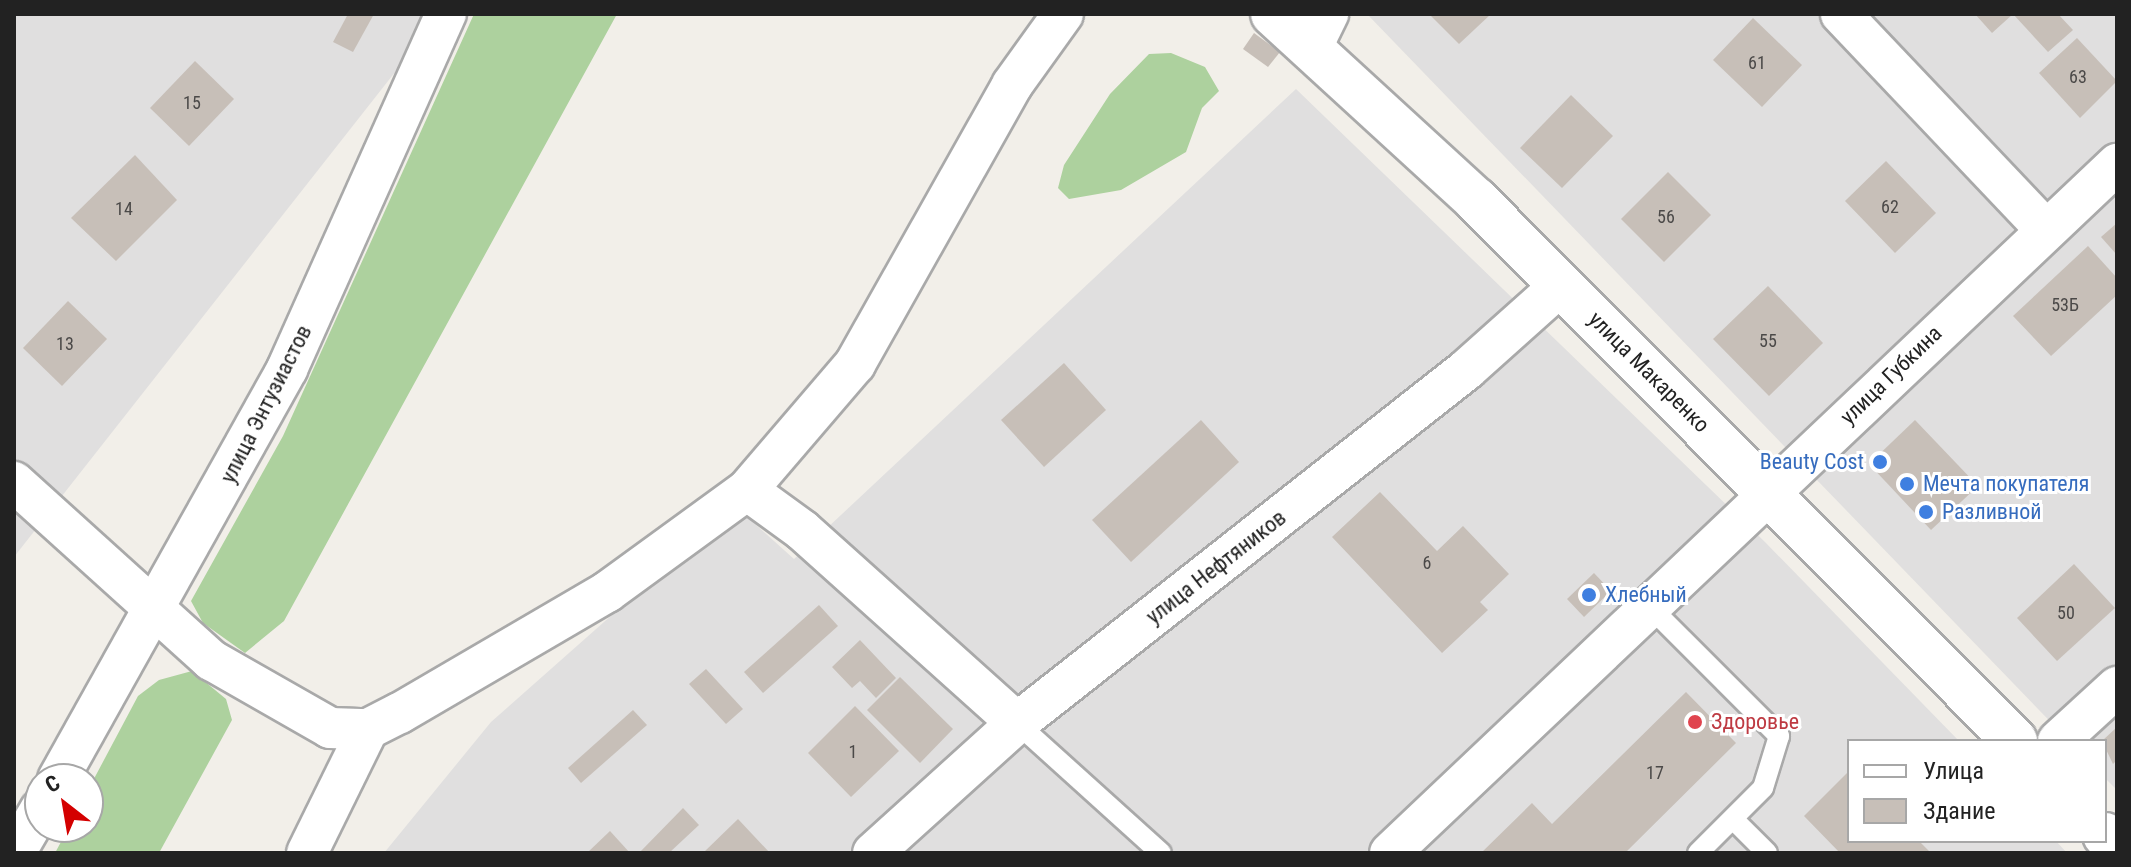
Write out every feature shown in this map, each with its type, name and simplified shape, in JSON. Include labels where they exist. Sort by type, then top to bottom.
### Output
[{"type":"street","name":"улица Энтузиастов","points":[[67,763],[287,369],[446,14]]},
{"type":"street","points":[[307,853],[368,729],[607,592],[747,490],[855,364],[1012,85],[1063,14]]},
{"type":"street","name":"улица Макаренко","points":[[1273,14],[1320,30],[1561,285],[2013,739]]},
{"type":"street","points":[[1841,14],[2045,229]]},
{"type":"street","name":"улица Губкина","points":[[1390,853],[2117,164]]},
{"type":"street","name":"улица Нефтяников","points":[[873,853],[1017,723],[1466,370],[1561,285]]},
{"type":"street","points":[[14,482],[154,611],[235,678],[301,718],[368,729]]},
{"type":"street","points":[[747,490],[802,530],[1017,723]]},
{"type":"street","points":[[2060,739],[2117,687]]},
{"type":"lane","points":[[1649,606],[1779,736],[1763,788],[1698,853]]},
{"type":"lane","points":[[1017,723],[1161,853]]},
{"type":"lane","points":[[1733,819],[1767,853]]},
{"type":"shaded area","points":[[14,14],[428,14],[414,48],[14,557]]},
{"type":"shaded area","points":[[1367,14],[2117,14],[2117,790],[2107,780],[2107,739],[2067,739]]},
{"type":"shaded area","points":[[1296,89],[1765,542],[1957,739],[1847,739],[1847,843],[2058,843],[2067,853],[384,853],[491,722],[735,506],[794,559]]},
{"type":"green space","points":[[474,14],[617,14],[284,621],[245,653],[203,623],[191,601],[283,436]]},
{"type":"green space","points":[[1171,53],[1205,67],[1219,91],[1202,108],[1186,152],[1121,190],[1069,199],[1058,188],[1064,165],[1110,94],[1149,54]]},
{"type":"green space","points":[[192,671],[226,699],[232,720],[159,853],[55,853],[60,843],[104,843],[102,763],[138,696],[159,680]]},
{"type":"building","points":[[348,14],[374,14],[353,52],[333,42]]},
{"type":"building","points":[[1429,14],[1491,14],[1459,44]]},
{"type":"building","points":[[1975,14],[2013,14],[1992,33]]},
{"type":"building","points":[[2013,14],[2058,14],[2073,30],[2048,52]]},
{"type":"building","points":[[1753,18],[1802,65],[1762,107],[1713,60]]},
{"type":"building","points":[[1254,33],[1280,52],[1268,67],[1243,49]]},
{"type":"building","points":[[2077,38],[2117,81],[2080,118],[2039,73]]},
{"type":"building","points":[[195,61],[234,99],[189,146],[150,108]]},
{"type":"building","points":[[1571,95],[1613,136],[1562,188],[1520,148]]},
{"type":"building","points":[[135,155],[177,200],[116,261],[71,218]]},
{"type":"building","points":[[1886,161],[1936,213],[1895,253],[1845,201]]},
{"type":"building","points":[[1668,172],[1711,215],[1664,262],[1621,219]]},
{"type":"building","points":[[2117,223],[2117,255],[2101,237]]},
{"type":"building","points":[[2088,246],[2117,278],[2117,295],[2051,356],[2013,316]]},
{"type":"building","points":[[1768,286],[1823,343],[1769,396],[1713,339]]},
{"type":"building","points":[[68,301],[107,339],[62,386],[23,348]]},
{"type":"building","points":[[1064,363],[1106,410],[1044,467],[1001,420]]},
{"type":"building","points":[[1201,420],[1239,462],[1131,562],[1092,520]]},
{"type":"building","points":[[1915,420],[1978,486],[1931,530],[1869,464]]},
{"type":"building","points":[[1380,492],[1437,551],[1463,526],[1509,574],[1480,602],[1488,610],[1442,653],[1332,537]]},
{"type":"building","points":[[2074,564],[2115,608],[2057,661],[2017,618]]},
{"type":"building","name":"Хлебный","points":[[1594,573],[1611,591],[1584,617],[1567,599]]},
{"type":"building","points":[[819,605],[838,626],[763,693],[744,672]]},
{"type":"building","points":[[860,640],[896,678],[876,698],[860,681],[852,688],[832,667]]},
{"type":"building","points":[[706,669],[743,709],[726,724],[689,684]]},
{"type":"building","points":[[900,677],[953,729],[920,763],[867,710]]},
{"type":"building","points":[[1686,692],[1736,743],[1625,853],[1481,853],[1532,803],[1552,824]]},
{"type":"building","points":[[855,706],[899,751],[851,797],[808,753]]},
{"type":"building","points":[[633,710],[647,725],[581,783],[568,768]]},
{"type":"building","points":[[2117,727],[2117,760],[2113,764],[2107,751],[2107,739],[2104,739]]},
{"type":"building","points":[[1847,773],[1847,843],[1921,843],[1931,853],[1840,853],[1804,816]]},
{"type":"building","points":[[683,808],[699,825],[669,853],[639,853]]},
{"type":"building","points":[[738,819],[770,853],[703,853]]},
{"type":"building","points":[[610,831],[630,853],[587,853]]},
{"type":"place","name":"Beauty Cost","points":[[1880,462]]},
{"type":"place","name":"Мечта покупателя","points":[[1907,484]]},
{"type":"place","name":"Разливной","points":[[1926,512]]},
{"type":"place","name":"Хлебный","points":[[1589,595]]},
{"type":"place","name":"Здоровье","points":[[1695,722]]}]
